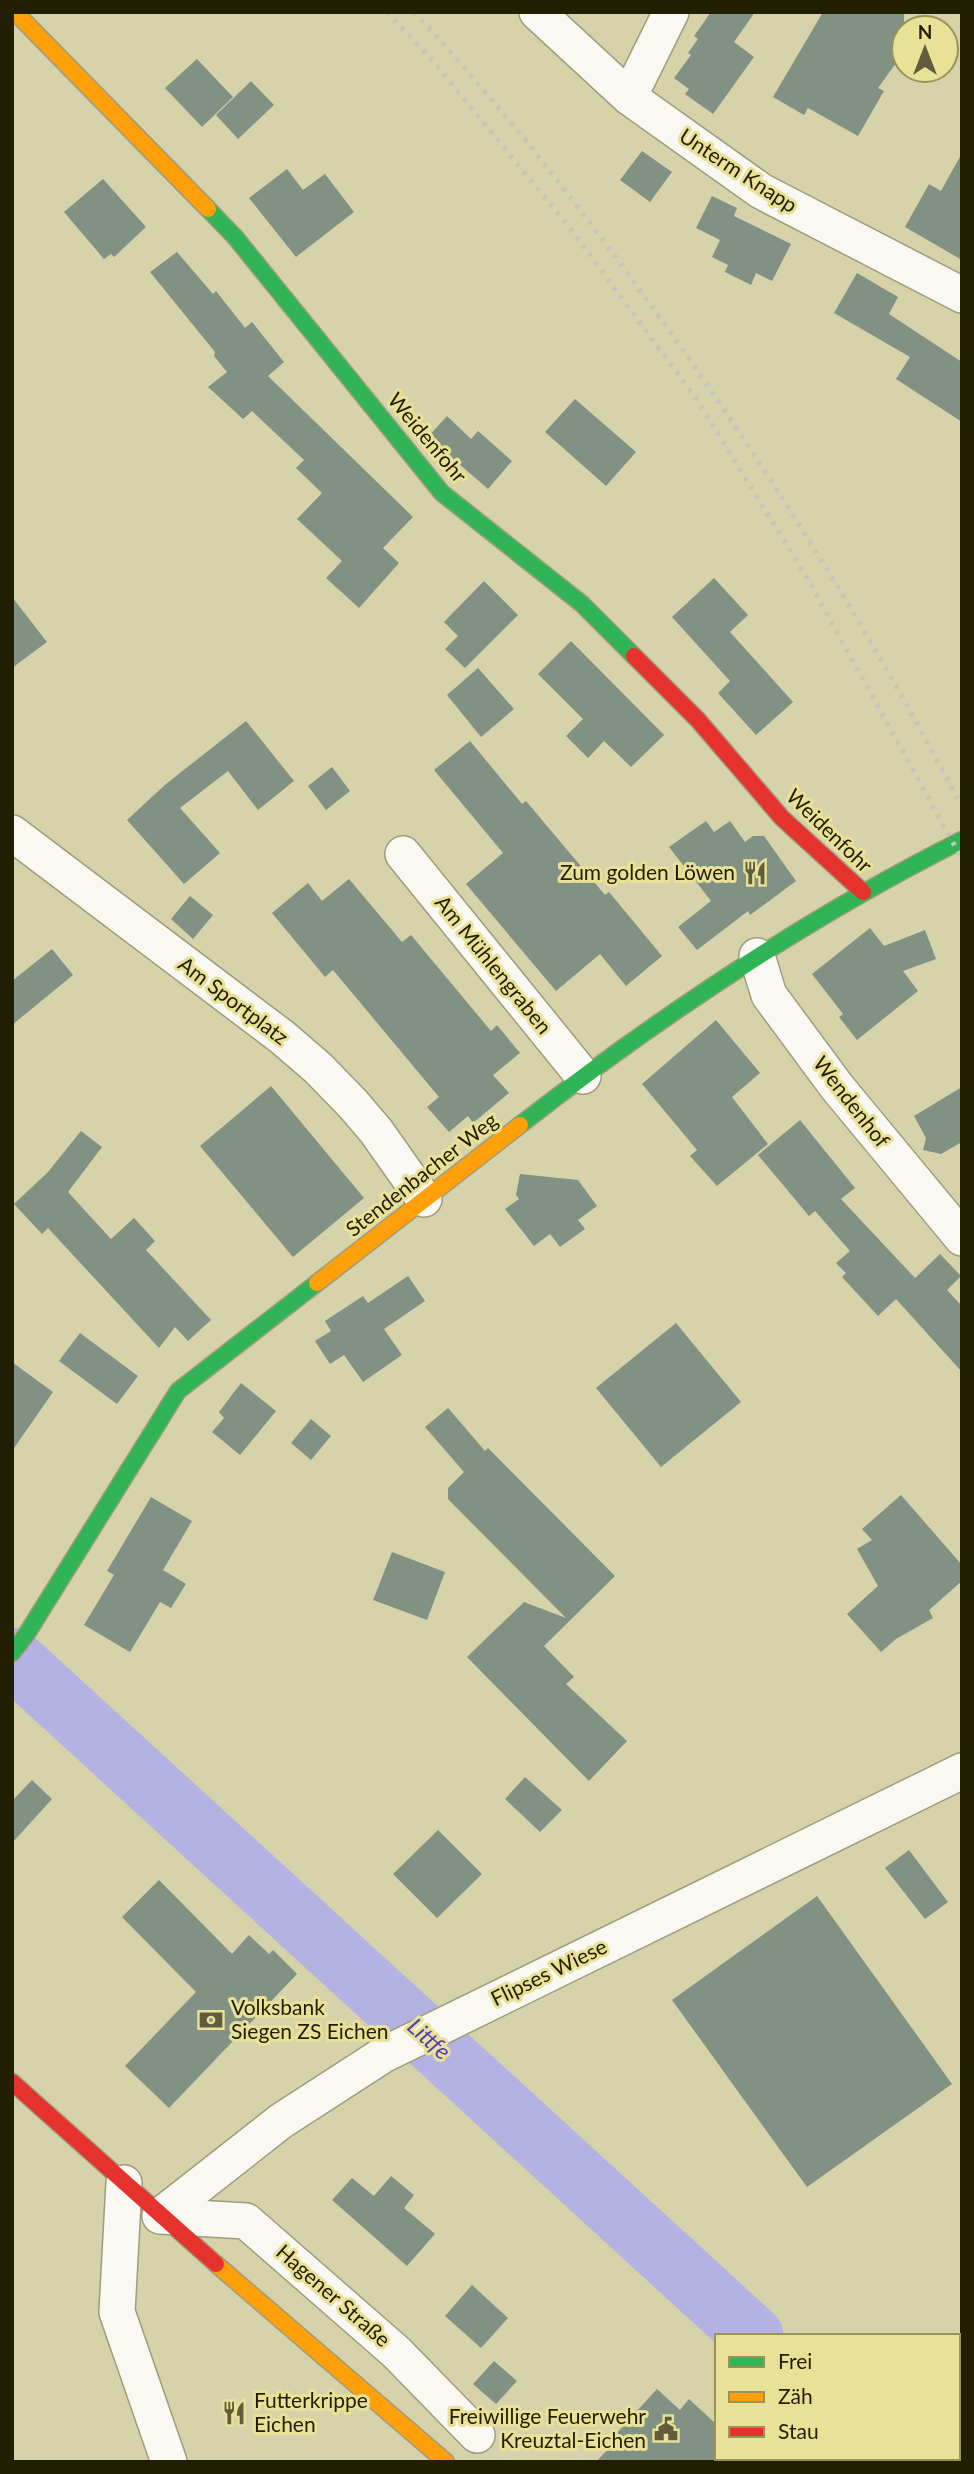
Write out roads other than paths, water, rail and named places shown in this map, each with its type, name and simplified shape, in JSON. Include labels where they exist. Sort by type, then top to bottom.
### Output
[{"type":"street","name":"Weidenfohr","points":[[15,12],[235,237],[442,492],[582,604],[698,720],[782,818],[863,892]]},
{"type":"street","name":"Unterm Knapp","points":[[537,12],[629,97],[761,191],[962,296]]},
{"type":"street","points":[[629,97],[671,12]]},
{"type":"street","name":"Am Sportplatz","points":[[12,833],[282,1037],[318,1068],[376,1131],[424,1199]]},
{"type":"street","name":"Stendenbacher Weg","points":[[12,1653],[26,1635],[178,1391],[583,1076],[709,986],[863,892],[962,840]]},
{"type":"street","name":"Am Mühlengraben","points":[[403,854],[583,1076]]},
{"type":"street","name":"Wendenhof","points":[[757,957],[769,995],[837,1087],[962,1238]]},
{"type":"street","name":"Flipses Wiese","points":[[160,2216],[281,2121],[383,2055],[962,1771]]},
{"type":"street","points":[[12,2082],[160,2216],[446,2462]]},
{"type":"street","points":[[124,2183],[117,2312],[169,2462]]},
{"type":"street","name":"Hagener Straße","points":[[160,2216],[246,2221],[396,2352],[477,2435]]},
{"type":"waterway","name":"Littfe","points":[[12,1658],[751,2334]]},
{"type":"railway","points":[[387,12],[433,61],[573,232],[697,400],[806,576],[962,859]]},
{"type":"railway","points":[[414,12],[478,83],[568,194],[695,368],[816,552],[891,678],[962,807]]},
{"type":"place","name":"Zum golden Löwen","points":[[755,873]]},
{"type":"place","name":"Volksbank Siegen ZS Eichen","points":[[211,2020]]},
{"type":"place","name":"Futterkrippe Eichen","points":[[234,2413]]},
{"type":"place","name":"Freiwillige Feuerwehr Kreuztal-Eichen","points":[[666,2429]]}]
